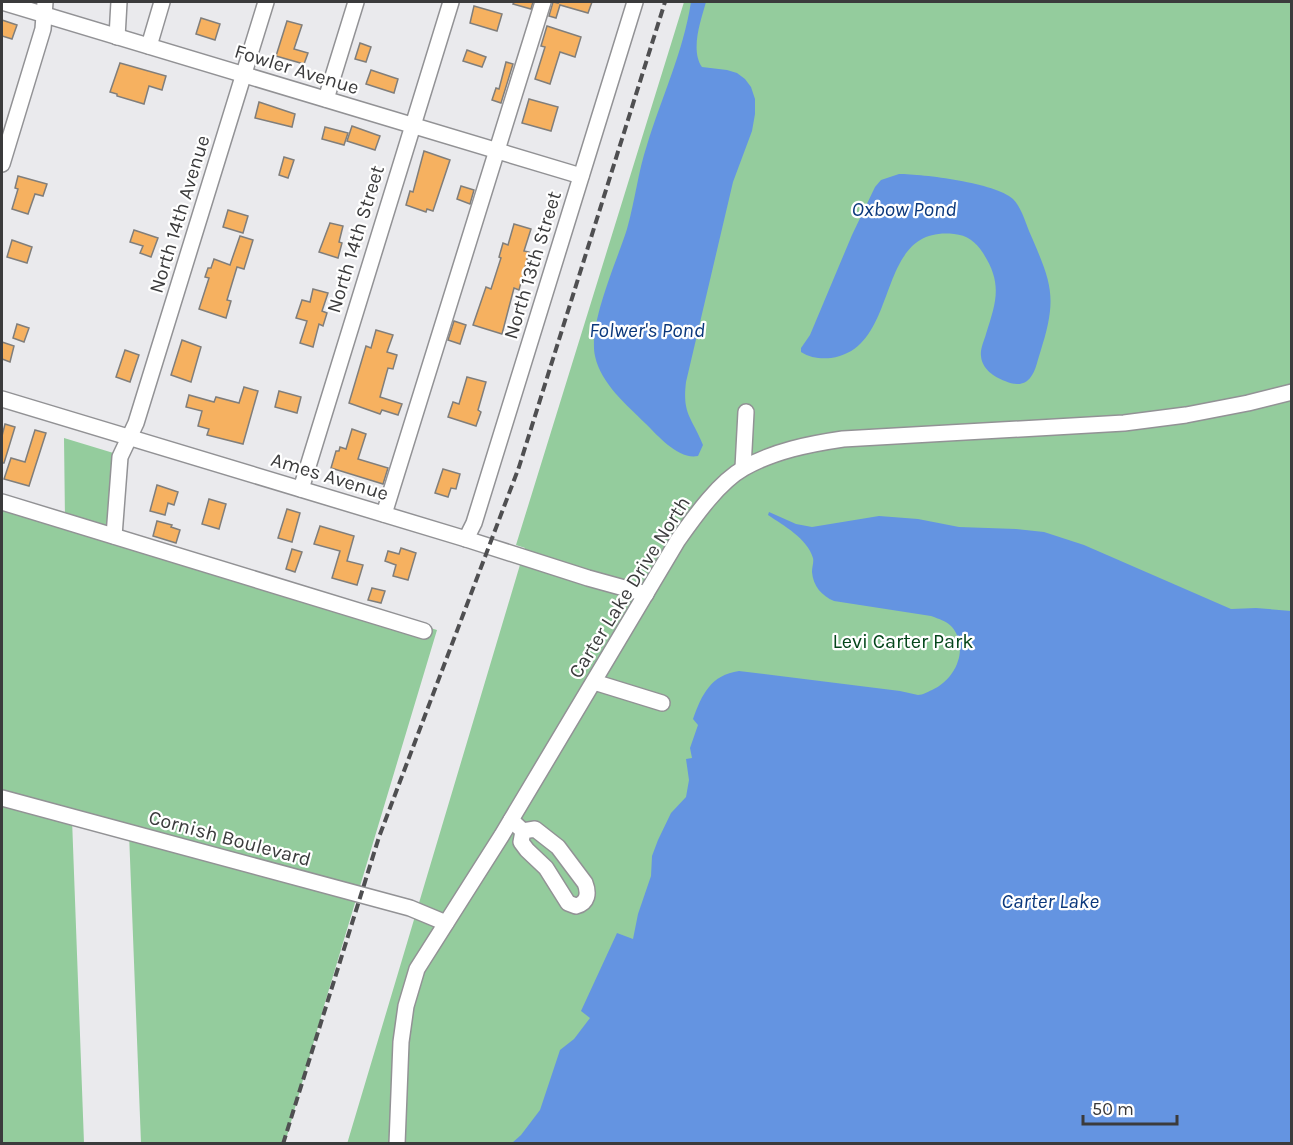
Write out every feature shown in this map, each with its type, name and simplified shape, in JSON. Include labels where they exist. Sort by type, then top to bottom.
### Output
[{"type":"street","name":"Fowler Avenue","points":[[2,2],[45,8],[117,37],[581,176]]},
{"type":"street","points":[[117,37],[119,2]]},
{"type":"street","points":[[149,46],[162,2]]},
{"type":"street","name":"North 14th Avenue","points":[[114,536],[120,457],[136,423],[266,2]]},
{"type":"street","points":[[326,99],[356,2]]},
{"type":"street","name":"North 14th Street","points":[[300,489],[451,2]]},
{"type":"street","points":[[384,514],[543,2]]},
{"type":"street","name":"North 13th Street","points":[[466,539],[474,523],[634,2]]},
{"type":"street","points":[[2,164],[43,29],[45,8]]},
{"type":"street","name":"Carter Lake Drive North","points":[[397,1143],[399,1065],[406,1006],[417,969],[511,820],[693,518],[713,494],[743,468],[799,446],[843,439],[1124,423],[1186,416],[1248,404],[1292,392]]},
{"type":"street","name":"Ames Avenue","points":[[2,399],[646,594]]},
{"type":"street","points":[[743,468],[746,412]]},
{"type":"street","points":[[2,502],[424,631]]},
{"type":"street","points":[[594,682],[662,703]]},
{"type":"street","name":"Cornish Boulevard","points":[[2,798],[410,908],[446,923]]},
{"type":"street","points":[[511,820],[523,831]]},
{"type":"street","points":[[535,829],[558,847],[588,889],[584,902],[576,906],[568,903],[546,868],[526,850],[521,842],[523,831],[535,829]]},
{"type":"green space","name":"Levi Carter Park","points":[[684,2],[1291,2],[1291,919],[1028,1143],[347,1144],[525,548],[516,545]]},
{"type":"green space","points":[[64,438],[120,455],[121,536],[437,630],[285,1143],[141,1143],[129,833],[72,819],[84,1143],[2,1143],[2,500],[65,519]]},
{"type":"water","name":"Folwer's Pond","points":[[691,2],[706,2],[699,26],[697,44],[702,67],[737,73],[751,87],[755,99],[752,131],[733,182],[686,382],[685,402],[703,445],[698,456],[684,455],[663,441],[616,393],[598,366],[594,343],[599,310],[627,229],[644,155],[678,57]]},
{"type":"water","name":"Oxbow Pond","points":[[899,174],[941,178],[991,188],[1013,199],[1023,214],[1043,265],[1050,291],[1046,334],[1032,375],[1024,383],[1013,384],[993,375],[982,361],[981,351],[995,302],[993,274],[977,246],[971,240],[954,234],[928,236],[910,248],[898,267],[869,333],[854,349],[831,358],[812,357],[801,352],[875,187],[881,180]]},
{"type":"water","name":"Carter Lake","points":[[769,512],[796,524],[812,527],[879,516],[918,519],[959,527],[1044,532],[1084,545],[1231,609],[1256,608],[1291,611],[1291,1143],[512,1143],[540,1110],[560,1050],[574,1039],[590,1018],[581,1011],[617,933],[633,939],[638,914],[651,876],[652,856],[671,813],[686,797],[689,780],[686,759],[692,758],[690,748],[698,725],[693,719],[709,687],[721,677],[739,671],[920,695],[932,690],[947,679],[957,663],[960,645],[952,627],[945,622],[931,616],[834,601],[826,596],[814,582],[813,558],[806,544],[768,515]]},
{"type":"building","points":[[514,2],[533,2],[531,9],[513,4]]},
{"type":"building","points":[[553,2],[592,2],[588,13],[560,5],[556,18],[549,16]]},
{"type":"building","points":[[474,6],[502,14],[497,31],[470,23]]},
{"type":"building","points":[[201,18],[220,24],[215,40],[196,34]]},
{"type":"building","points":[[2,20],[17,25],[12,39],[2,36]]},
{"type":"building","points":[[287,21],[302,25],[294,49],[308,53],[304,64],[276,56]]},
{"type":"building","points":[[547,26],[581,37],[575,57],[560,52],[550,84],[535,79],[545,47],[541,46]]},
{"type":"building","points":[[360,43],[371,47],[366,62],[355,59]]},
{"type":"building","points":[[467,50],[486,57],[482,67],[463,61]]},
{"type":"building","points":[[506,62],[513,64],[501,103],[492,100],[496,88],[499,89]]},
{"type":"building","points":[[120,63],[166,76],[162,90],[149,86],[144,104],[110,92]]},
{"type":"building","points":[[371,70],[398,79],[394,93],[366,84]]},
{"type":"building","points":[[529,99],[558,107],[551,131],[522,123]]},
{"type":"building","points":[[259,102],[295,114],[292,127],[255,118]]},
{"type":"building","points":[[352,126],[380,136],[375,150],[347,141]]},
{"type":"building","points":[[325,127],[348,133],[344,145],[322,139]]},
{"type":"building","points":[[424,151],[450,160],[433,211],[427,209],[426,212],[406,205],[410,191],[413,192]]},
{"type":"building","points":[[284,157],[294,160],[288,178],[279,175]]},
{"type":"building","points":[[18,176],[47,184],[43,196],[35,194],[28,214],[12,209],[18,189],[15,188]]},
{"type":"building","points":[[461,186],[474,190],[470,204],[457,199]]},
{"type":"building","points":[[228,210],[248,216],[243,233],[223,227]]},
{"type":"building","points":[[330,223],[343,226],[338,258],[319,252]]},
{"type":"building","points":[[514,224],[531,229],[524,251],[529,252],[519,290],[514,288],[502,334],[473,325],[486,287],[491,289],[501,258],[499,257],[503,243],[508,245]]},
{"type":"building","points":[[134,230],[158,238],[151,257],[140,253],[143,246],[130,242]]},
{"type":"building","points":[[240,236],[253,240],[244,269],[237,267],[227,300],[231,301],[226,318],[199,309],[209,278],[205,277],[208,268],[211,268],[214,259],[230,265]]},
{"type":"building","points":[[12,240],[32,247],[27,263],[7,257]]},
{"type":"building","points":[[313,289],[328,293],[322,311],[327,313],[323,326],[319,324],[313,347],[300,343],[307,321],[296,318],[302,300],[310,302]]},
{"type":"building","points":[[454,321],[466,325],[460,344],[448,340]]},
{"type":"building","points":[[17,324],[29,328],[24,342],[13,338]]},
{"type":"building","points":[[376,330],[393,335],[387,352],[397,355],[393,369],[388,368],[380,397],[402,404],[398,415],[382,410],[380,414],[349,403],[366,346],[371,348]]},
{"type":"building","points":[[182,340],[201,347],[191,382],[171,375]]},
{"type":"building","points":[[2,342],[14,346],[10,362],[2,359]]},
{"type":"building","points":[[125,350],[139,355],[130,382],[116,377]]},
{"type":"building","points":[[467,377],[486,382],[476,426],[448,417],[453,402],[459,404]]},
{"type":"building","points":[[244,387],[258,391],[243,444],[207,435],[209,429],[198,426],[202,411],[186,407],[189,395],[214,402],[216,397],[239,403]]},
{"type":"building","points":[[279,391],[301,397],[297,413],[275,407]]},
{"type":"building","points":[[5,424],[15,427],[4,463],[2,463],[2,436]]},
{"type":"building","points":[[352,429],[366,434],[358,459],[388,468],[383,484],[331,468],[336,451],[339,451],[340,447],[346,449]]},
{"type":"building","points":[[35,430],[46,433],[29,486],[4,479],[11,458],[25,462]]},
{"type":"building","points":[[443,469],[460,474],[456,489],[451,488],[448,497],[435,493]]},
{"type":"building","points":[[157,485],[178,492],[174,505],[168,503],[165,515],[150,511]]},
{"type":"building","points":[[209,499],[226,504],[219,529],[202,524]]},
{"type":"building","points":[[287,509],[300,513],[292,542],[278,538]]},
{"type":"building","points":[[157,521],[180,530],[176,543],[153,536]]},
{"type":"building","points":[[320,526],[354,536],[347,561],[363,565],[357,585],[332,578],[340,551],[314,544]]},
{"type":"building","points":[[401,548],[416,553],[408,580],[393,576],[396,565],[385,561],[388,551],[399,554]]},
{"type":"building","points":[[292,549],[302,552],[295,572],[286,569]]},
{"type":"building","points":[[372,588],[385,591],[381,603],[368,600]]},
{"type":"railway","points":[[283,1144],[379,837],[519,467],[665,2]]}]
